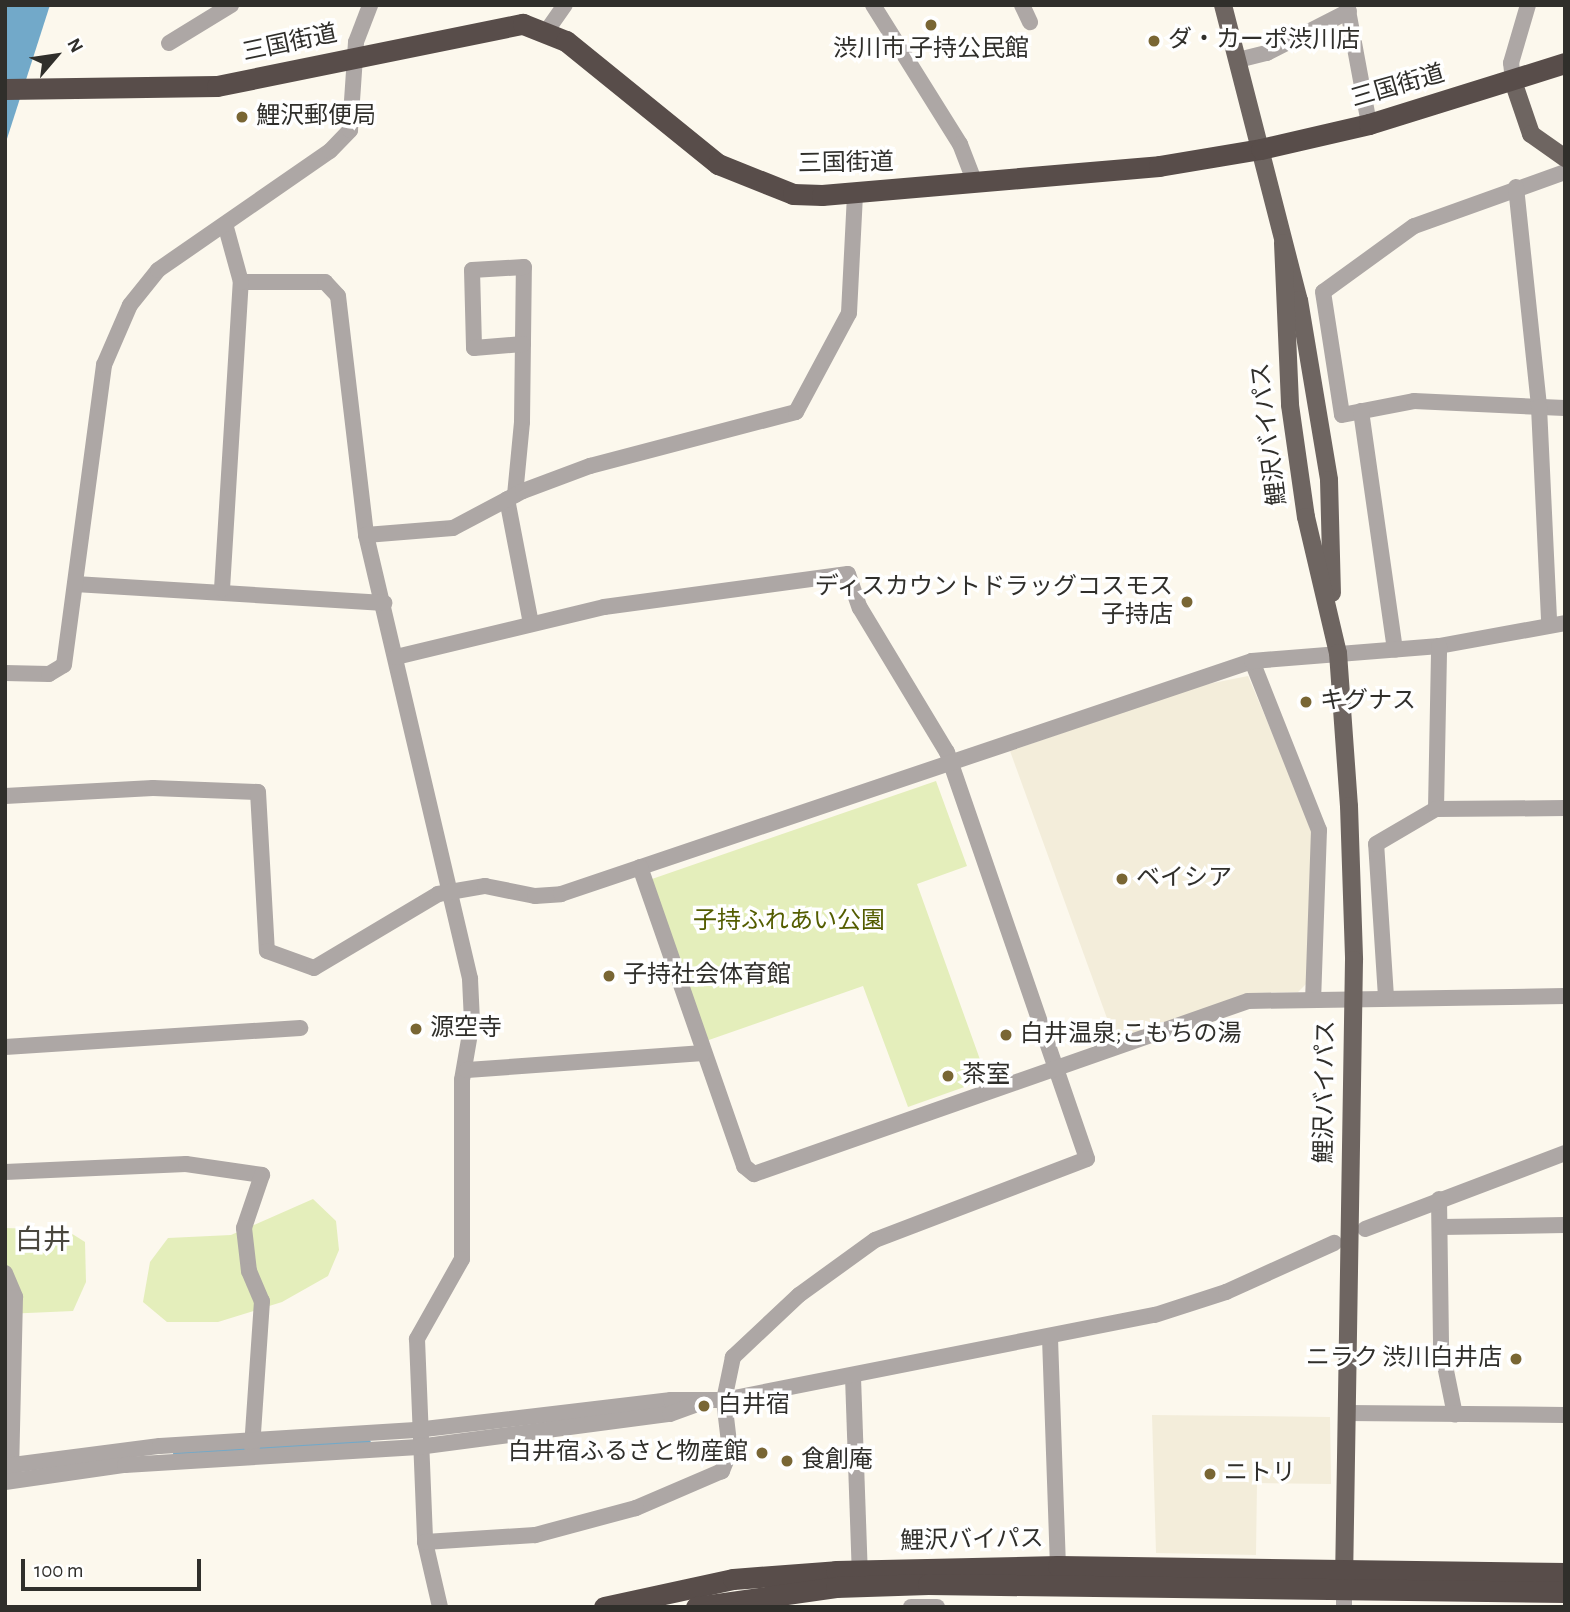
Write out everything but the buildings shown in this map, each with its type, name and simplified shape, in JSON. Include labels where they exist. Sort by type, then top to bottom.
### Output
[{"type":"highway","name":"三国街道","points":[[5,89],[79,92],[217,86],[494,25],[548,29],[718,164],[793,194],[855,193],[975,183],[1261,149],[1369,124],[1565,63]]},
{"type":"highway","name":"鯉沢バイパス","points":[[696,1607],[860,1578],[1058,1566],[1344,1589],[1565,1573]]},
{"type":"highway","name":"鯉沢バイパス","points":[[604,1607],[733,1579],[860,1578],[1565,1592]]},
{"type":"main road","name":"鯉沢バイパス","points":[[1223,5],[1283,243],[1329,480],[1332,614]]},
{"type":"main road","points":[[1513,81],[1531,134],[1565,158]]},
{"type":"main road","name":"鯉沢バイパス","points":[[1283,243],[1290,405],[1306,517],[1332,614],[1338,653],[1354,960],[1344,1589]]},
{"type":"street","points":[[169,43],[230,5]]},
{"type":"street","points":[[5,673],[48,674],[64,665],[104,365],[130,304],[158,270],[330,151],[350,130],[355,57],[370,5]]},
{"type":"street","points":[[548,29],[565,5]]},
{"type":"street","points":[[873,5],[960,144],[975,183]]},
{"type":"street","points":[[1022,5],[1030,22]]},
{"type":"street","points":[[1513,81],[1511,63],[1528,5]]},
{"type":"street","points":[[1238,60],[1267,53],[1287,37],[1348,8],[1369,124]]},
{"type":"street","points":[[1565,172],[1516,187],[1415,226],[1324,292],[1342,415],[1414,401],[1565,408]]},
{"type":"street","points":[[5,796],[153,788],[258,792],[267,951],[314,968],[450,891],[485,886],[535,896],[561,894],[1252,661],[1439,646],[1557,623],[1539,407],[1516,187]]},
{"type":"street","points":[[366,535],[453,528],[511,497],[590,466],[796,412],[849,313],[855,193]]},
{"type":"street","points":[[222,589],[241,282],[225,224]]},
{"type":"street","points":[[523,344],[474,348],[472,270],[524,267],[523,344],[511,497],[531,624]]},
{"type":"street","points":[[241,282],[325,282],[338,296],[366,535],[470,979],[462,1259],[417,1339],[417,1439],[425,1542],[440,1607]]},
{"type":"street","points":[[1361,411],[1395,650]]},
{"type":"street","points":[[396,657],[604,607],[848,574],[860,608],[947,752],[947,763],[1087,1159],[875,1240],[799,1295],[733,1357],[724,1401],[728,1461],[707,1479],[636,1508],[535,1535],[425,1542]]},
{"type":"street","points":[[75,584],[222,589],[384,603]]},
{"type":"street","points":[[1436,809],[1439,646]]},
{"type":"street","points":[[1252,661],[1319,830],[1315,999]]},
{"type":"street","points":[[1382,997],[1376,844],[1436,809],[1565,808]]},
{"type":"street","points":[[640,867],[744,1166],[754,1174],[1248,1001],[1565,996]]},
{"type":"street","points":[[5,1047],[300,1028]]},
{"type":"street","points":[[467,1070],[703,1053]]},
{"type":"street","points":[[1365,1229],[1565,1153]]},
{"type":"street","points":[[5,1172],[186,1164],[262,1175],[244,1228],[249,1271],[262,1301],[252,1449]]},
{"type":"street","points":[[1439,1199],[1441,1346],[1455,1415]]},
{"type":"street","points":[[1441,1227],[1565,1225]]},
{"type":"street","points":[[5,1273],[15,1297],[9,1474],[252,1449],[417,1439],[706,1401],[724,1401],[1051,1338],[1226,1292],[1334,1243]]},
{"type":"street","points":[[1051,1338],[1058,1566]]},
{"type":"street","points":[[853,1377],[860,1578]]},
{"type":"street","points":[[1346,1413],[1565,1415]]},
{"type":"street","points":[[911,1607],[937,1607]]},
{"type":"shaded area","points":[[1248,676],[1313,829],[1309,981],[1298,992],[1253,993],[1116,1043],[1010,751],[1198,686]]},
{"type":"shaded area","points":[[1152,1415],[1330,1417],[1331,1484],[1257,1483],[1256,1555],[1156,1553]]},
{"type":"green space","name":"子持ふれあい公園","points":[[936,781],[967,866],[917,884],[987,1079],[908,1107],[863,986],[706,1041],[652,879]]},
{"type":"green space","points":[[313,1199],[336,1221],[339,1250],[328,1276],[282,1302],[218,1322],[167,1322],[143,1302],[150,1262],[168,1238],[231,1235]]},
{"type":"green space","points":[[5,1228],[66,1230],[85,1242],[86,1282],[73,1311],[5,1314]]},
{"type":"water","points":[[5,5],[50,5],[5,145]]},
{"type":"waterway","points":[[255,1449],[369,1442]]},
{"type":"waterway","points":[[175,1454],[247,1449]]},
{"type":"place","name":"渋川市 子持公民館","points":[[931,25]]},
{"type":"place","name":"ダ・カーポ渋川店","points":[[1154,41]]},
{"type":"place","name":"鯉沢郵便局","points":[[242,117]]},
{"type":"place","name":"ディスカウントドラッグコスモス 子持店","points":[[1187,602]]},
{"type":"place","name":"キグナス","points":[[1306,702]]},
{"type":"place","name":"ベイシア","points":[[1122,879]]},
{"type":"place","name":"子持社会体育館","points":[[609,976]]},
{"type":"place","name":"源空寺","points":[[416,1029]]},
{"type":"place","name":"白井温泉;こもちの湯","points":[[1006,1035]]},
{"type":"place","name":"茶室","points":[[948,1076]]},
{"type":"place","name":"ニラク 渋川白井店","points":[[1516,1359]]},
{"type":"place","name":"白井宿","points":[[704,1406]]},
{"type":"place","name":"白井宿ふるさと物産館","points":[[762,1453]]},
{"type":"place","name":"食創庵","points":[[787,1461]]},
{"type":"place","name":"ニトリ","points":[[1210,1474]]},
{"type":"district","name":"白井","points":[[43,1241]]}]
